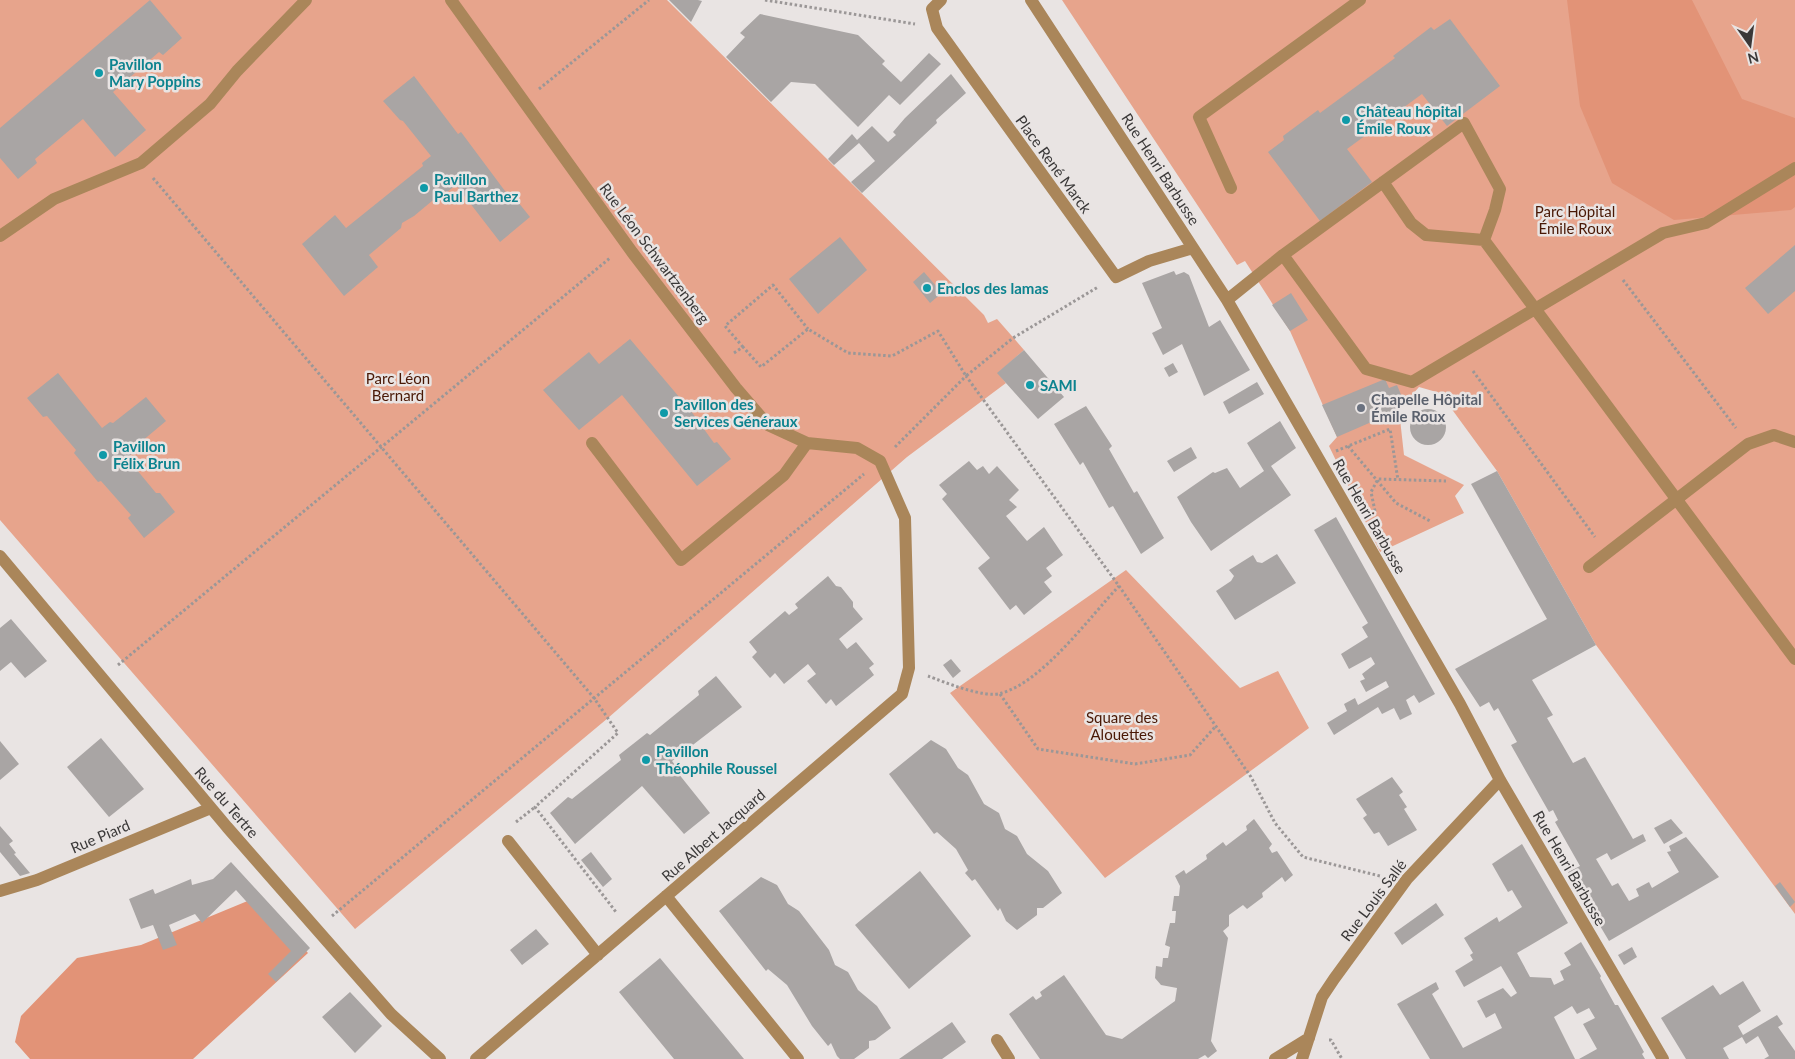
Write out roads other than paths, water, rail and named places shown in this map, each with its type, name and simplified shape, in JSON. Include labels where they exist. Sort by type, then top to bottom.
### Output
[{"type":"street","points":[[0,236],[54,199],[140,163],[210,104],[237,71],[306,0]]},
{"type":"street","name":"Rue Léon Schwartzenberg","points":[[451,0],[626,244],[717,364],[768,426],[807,443],[857,448],[880,461]]},
{"type":"street","name":"Place René Marck","points":[[941,0],[932,9],[937,28],[1116,277],[1148,261],[1193,248]]},
{"type":"street","name":"Rue Henri Barbusse","points":[[1031,0],[1227,300],[1460,704],[1500,780],[1664,1059]]},
{"type":"street","points":[[1231,188],[1199,117],[1360,0]]},
{"type":"street","points":[[1227,300],[1283,255],[1464,123],[1500,189],[1495,210],[1484,240]]},
{"type":"street","points":[[1283,255],[1366,369],[1412,382],[1663,234],[1706,223],[1795,168]]},
{"type":"street","points":[[1383,182],[1411,223],[1426,235],[1484,240],[1795,659]]},
{"type":"street","points":[[1589,567],[1677,501],[1748,444],[1774,435],[1795,442]]},
{"type":"street","points":[[592,443],[681,560],[784,475],[807,443]]},
{"type":"street","name":"Rue Albert Jacquard","points":[[476,1059],[902,694],[909,668],[905,518],[880,461]]},
{"type":"street","name":"Rue du Tertre","points":[[0,556],[211,808],[391,1014],[440,1059]]},
{"type":"street","name":"Rue Louis Sallé","points":[[1302,1059],[1322,997],[1407,879],[1500,780]]},
{"type":"street","name":"Rue Piard","points":[[0,891],[37,880],[211,808]]},
{"type":"street","points":[[508,841],[598,955]]},
{"type":"street","points":[[666,896],[798,1059]]},
{"type":"street","points":[[1275,1059],[1309,1038]]},
{"type":"street","points":[[997,1040],[1009,1059]]},
{"type":"place","name":"Pavillon Mary Poppins","points":[[99,73]]},
{"type":"place","name":"Château hôpital Émile Roux","points":[[1346,120]]},
{"type":"place","name":"Pavillon Paul Barthez","points":[[424,188]]},
{"type":"place","name":"Enclos des lamas","points":[[927,288]]},
{"type":"place","name":"SAMI","points":[[1030,385]]},
{"type":"place","name":"Chapelle Hôpital Émile Roux","points":[[1361,408]]},
{"type":"place","name":"Pavillon des Services Généraux","points":[[664,413]]},
{"type":"place","name":"Pavillon Félix Brun","points":[[103,455]]},
{"type":"place","name":"Pavillon Théophile Roussel","points":[[646,760]]},
{"type":"park label","name":"Parc Hôpital Émile Roux","points":[[1575,220]]},
{"type":"park label","name":"Parc Léon Bernard","points":[[398,386]]},
{"type":"park label","name":"Square des Alouettes","points":[[1122,726]]}]
